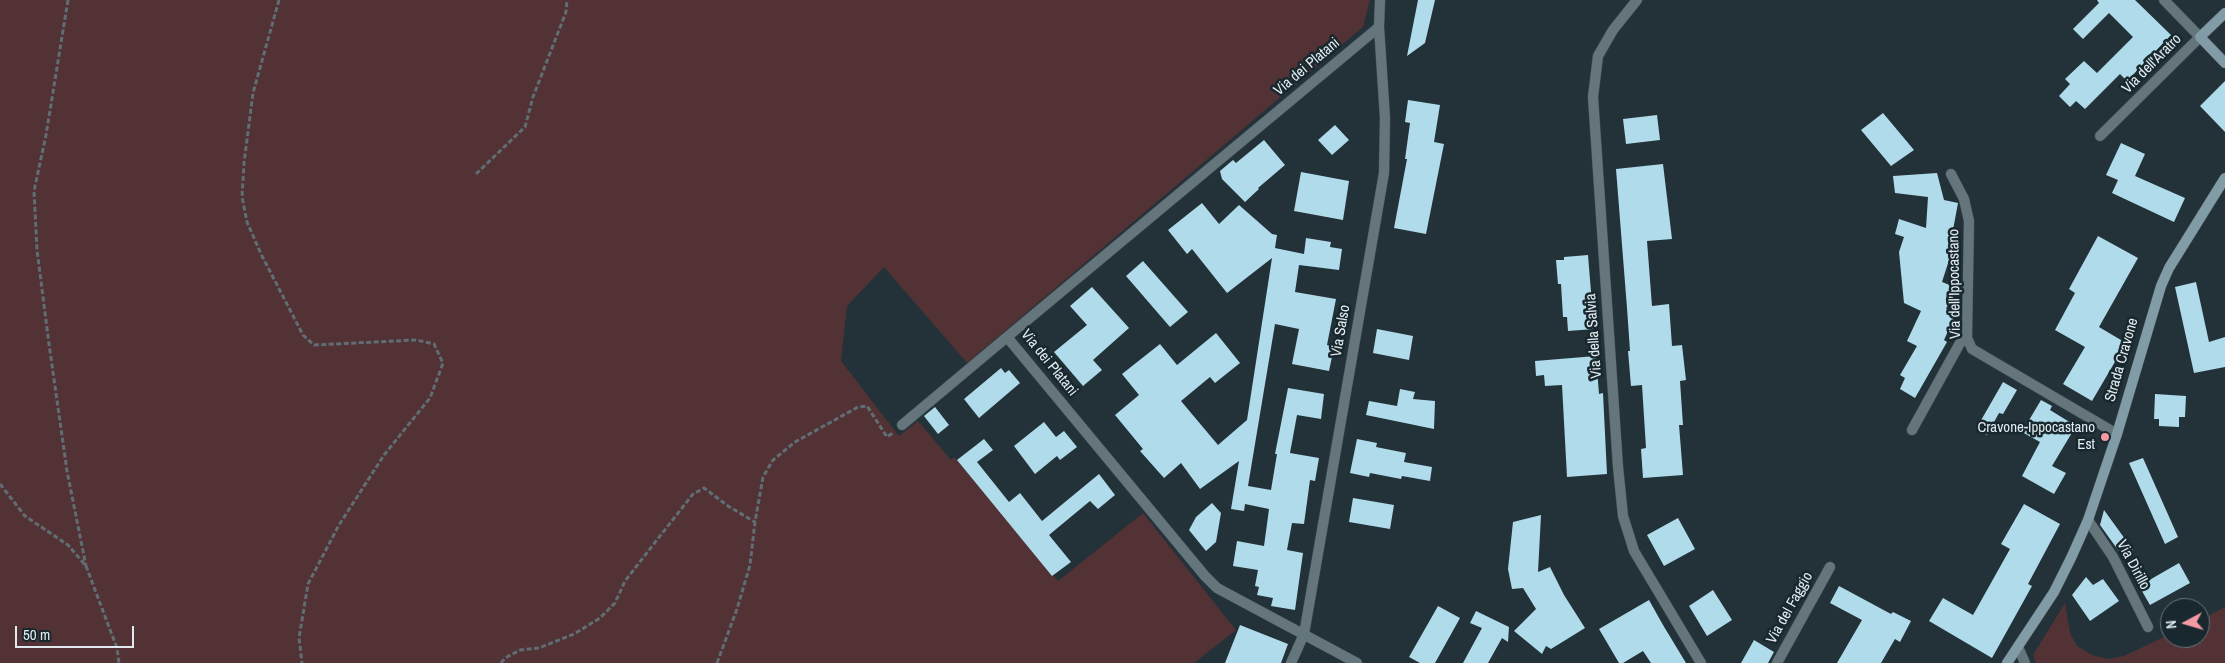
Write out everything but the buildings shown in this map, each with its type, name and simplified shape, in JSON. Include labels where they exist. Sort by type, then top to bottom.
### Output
[{"type":"street","name":"Via Salso","points":[[1291,663],[1304,634],[1384,172],[1385,118],[1379,27],[1380,0]]},
{"type":"street","name":"Via della Salvia","points":[[1637,0],[1613,30],[1598,56],[1592,97],[1618,467],[1623,516],[1634,551],[1701,663]]},
{"type":"street","points":[[2164,0],[2225,63]]},
{"type":"street","name":"Via dell'Aratro","points":[[2100,136],[2225,13]]},
{"type":"street","name":"Via dei Platani","points":[[1357,663],[1240,602],[1217,588],[1204,576],[1007,337],[1379,27]]},
{"type":"street","name":"Via dell'Ippocastano","points":[[1952,174],[1964,199],[1969,221],[1967,338],[1972,348],[2117,434]]},
{"type":"street","name":"Strada Cravone","points":[[2007,663],[2054,592],[2071,558],[2088,520],[2117,434],[2161,286],[2169,268],[2224,182]]},
{"type":"street","points":[[902,425],[1007,337]]},
{"type":"street","points":[[1912,430],[1960,343],[1967,338]]},
{"type":"street","name":"Via Dirillo","points":[[2088,520],[2113,556],[2148,627]]},
{"type":"street","name":"Via del Faggio","points":[[1777,663],[1830,566]]},
{"type":"street","points":[[2018,647],[2025,663]]},
{"type":"path","points":[[68,0],[46,135],[34,191],[37,250],[67,471],[86,566],[117,648],[119,663]]},
{"type":"path","points":[[279,0],[252,93],[246,138],[242,197],[247,222],[257,246],[303,335],[314,345],[416,340],[434,344],[443,363],[430,398],[384,455],[339,525],[308,584],[299,638],[302,663]]},
{"type":"path","points":[[476,174],[525,127],[533,97],[566,12],[567,0]]},
{"type":"path","points":[[717,663],[737,609],[750,565],[763,477],[773,460],[795,442],[858,408],[867,406],[887,437],[902,425]]},
{"type":"path","points":[[0,484],[25,516],[68,545],[86,566]]},
{"type":"path","points":[[501,663],[505,658],[520,650],[539,648],[574,634],[600,618],[615,603],[625,582],[693,494],[704,488],[728,506],[755,522]]},
{"type":"shaded area","points":[[0,0],[1370,0],[1363,27],[967,363],[884,267],[847,306],[841,361],[899,436],[918,421],[951,460],[954,457],[957,460],[1058,581],[1143,513],[1236,630],[1194,663],[0,663]]},
{"type":"shaded area","points":[[2065,603],[2070,633],[2077,646],[2092,655],[2108,659],[2124,656],[2160,639],[2160,648],[2210,648],[2210,615],[2225,607],[2225,663],[2036,663],[2033,655]]},
{"type":"place","name":"Cravone-Ippocastano Est","points":[[2105,437]]}]
